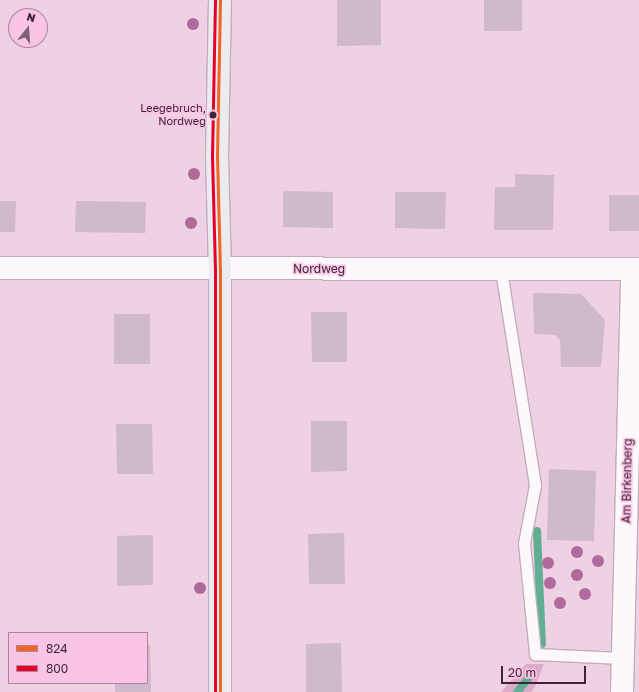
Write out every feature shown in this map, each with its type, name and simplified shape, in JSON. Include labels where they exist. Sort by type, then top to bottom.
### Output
[{"type":"street","points":[[220,0],[217,156],[220,269],[220,692]]},
{"type":"street","name":"Nordweg","points":[[0,268],[501,270],[636,269]]},
{"type":"street","name":"Am Birkenberg","points":[[622,692],[636,269]]},
{"type":"lane","points":[[501,270],[534,485],[524,543],[535,654],[622,658]]},
{"type":"shaded area","points":[[526,664],[544,664],[535,687],[531,692],[501,692]]},
{"type":"building","points":[[337,0],[381,0],[381,45],[337,46]]},
{"type":"building","points":[[484,0],[522,0],[522,31],[484,31]]},
{"type":"building","points":[[515,174],[554,175],[553,230],[494,230],[495,187],[515,187]]},
{"type":"building","points":[[283,191],[333,192],[333,228],[283,227]]},
{"type":"building","points":[[395,192],[446,192],[445,229],[395,228]]},
{"type":"building","points":[[609,195],[639,195],[639,231],[609,231]]},
{"type":"building","points":[[0,201],[16,201],[15,232],[0,232]]},
{"type":"building","points":[[76,201],[146,202],[145,233],[75,232]]},
{"type":"building","points":[[533,293],[581,294],[605,320],[601,367],[561,367],[560,340],[555,335],[534,334]]},
{"type":"building","points":[[311,312],[347,312],[347,362],[312,362]]},
{"type":"building","points":[[114,314],[150,314],[150,364],[114,364]]},
{"type":"building","points":[[311,421],[347,421],[347,471],[311,472]]},
{"type":"building","points":[[116,424],[152,424],[153,474],[117,474]]},
{"type":"building","points":[[549,469],[596,471],[594,541],[547,540]]},
{"type":"building","points":[[344,533],[345,584],[309,584],[308,534]]},
{"type":"building","points":[[153,535],[153,585],[117,586],[117,536]]},
{"type":"building","points":[[341,643],[342,692],[306,692],[306,644]]},
{"type":"building","points":[[148,645],[150,645],[151,692],[115,692],[115,684],[148,684]]},
{"type":"waterway","points":[[537,531],[542,644]]},
{"type":"waterway","points":[[517,692],[527,680]]},
{"type":"transit line","name":"800","points":[[215,0],[212,156],[215,269],[215,692]]},
{"type":"transit line","name":"824","points":[[220,0],[217,156],[220,269],[220,692]]},
{"type":"place","name":"Leegebruch, Nordweg","points":[[213,115]]}]
